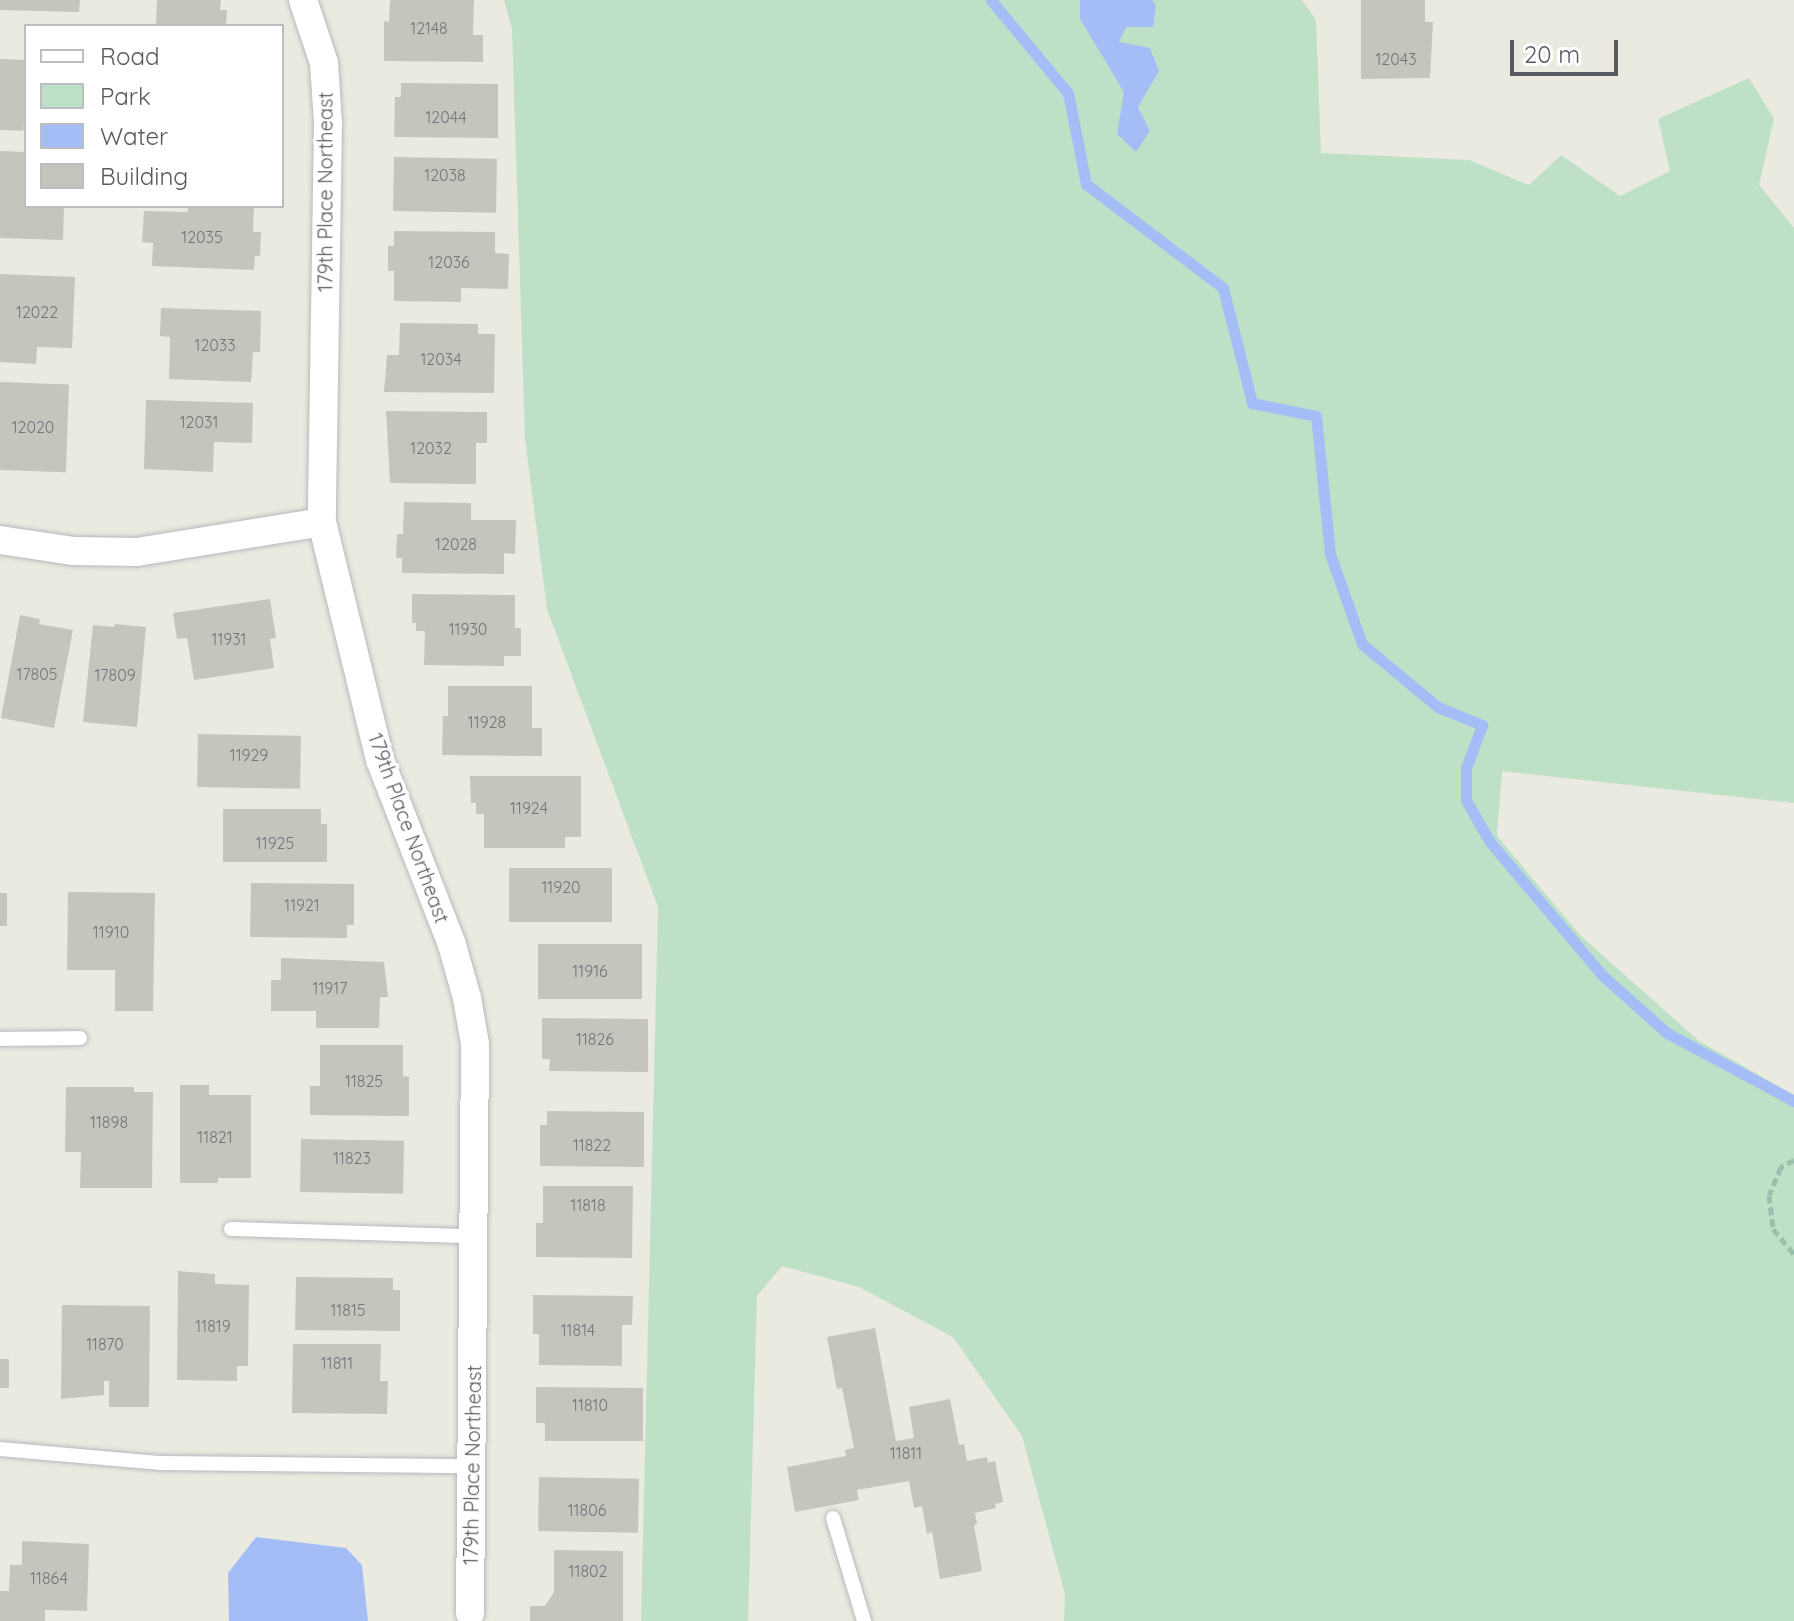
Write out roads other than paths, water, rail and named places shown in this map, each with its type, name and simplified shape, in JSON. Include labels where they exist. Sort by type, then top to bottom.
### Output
[{"type":"street","name":"179th Place Northeast","points":[[303,0],[324,63],[328,123],[322,522],[380,760],[452,945],[467,998],[475,1044],[470,1613]]},
{"type":"street","points":[[0,540],[74,551],[137,552],[322,522]]},
{"type":"lane","points":[[0,1039],[80,1038]]},
{"type":"lane","points":[[231,1229],[474,1236]]},
{"type":"lane","points":[[0,1449],[161,1463],[472,1466]]},
{"type":"lane","points":[[833,1518],[864,1621]]},
{"type":"water","points":[[1080,0],[1152,0],[1156,5],[1153,27],[1126,27],[1119,42],[1150,48],[1159,71],[1138,107],[1150,131],[1136,152],[1117,134],[1124,92],[1080,19]]},
{"type":"water","points":[[256,1537],[346,1548],[362,1565],[368,1621],[229,1621],[228,1573]]},
{"type":"waterway","points":[[991,0],[1068,93],[1086,184],[1223,288],[1252,403],[1316,416],[1330,554],[1362,644],[1438,707],[1482,725],[1466,768],[1466,800],[1490,842],[1601,974],[1667,1033],[1794,1101]]}]
